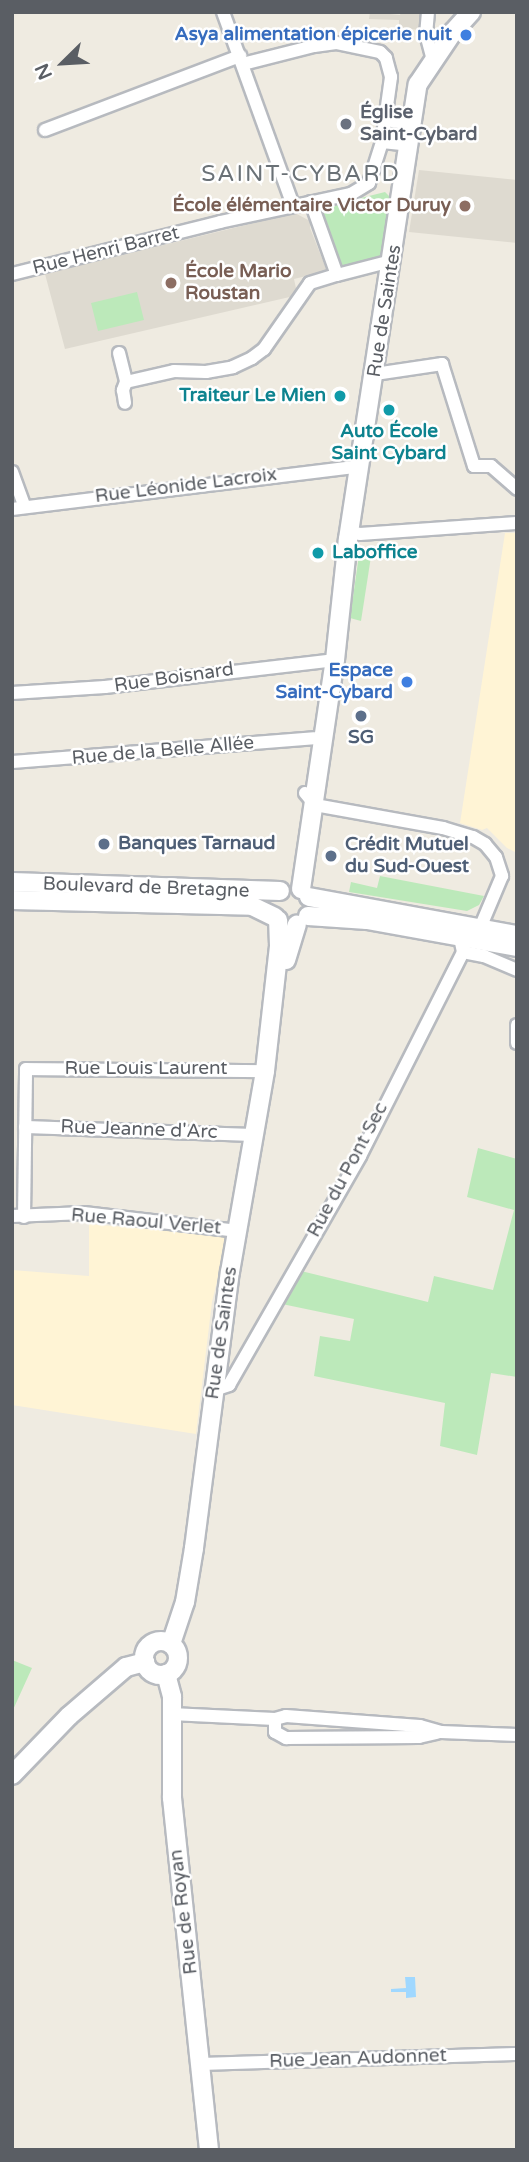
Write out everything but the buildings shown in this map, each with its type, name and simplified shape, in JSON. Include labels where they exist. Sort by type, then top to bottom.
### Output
[{"type":"main road","name":"Rue de Saintes","points":[[294,891],[332,659],[418,85],[433,60],[471,12]]},
{"type":"main road","name":"Rue de Saintes","points":[[309,798],[314,737],[332,659]]},
{"type":"main road","name":"Boulevard de Bretagne","points":[[12,882],[294,891],[517,935]]},
{"type":"main road","name":"Rue de Saintes","points":[[171,1644],[185,1602],[194,1548],[214,1390],[272,1022],[279,946],[273,900],[294,891]]},
{"type":"main road","name":"Rue de Saintes","points":[[272,1022],[302,921],[311,907],[294,891]]},
{"type":"main road","name":"Boulevard de Bretagne","points":[[12,900],[252,906],[277,918],[302,921],[367,920],[461,945],[509,946]]},
{"type":"main road","points":[[161,1641],[171,1644],[178,1658],[174,1668],[166,1674],[155,1674],[145,1662],[145,1651],[151,1644],[161,1641]]},
{"type":"main road","points":[[12,1775],[69,1716],[126,1667],[145,1662]]},
{"type":"main road","name":"Rue de Royan","points":[[166,1674],[172,1697],[172,1798],[209,2150]]},
{"type":"street","points":[[223,12],[293,205]]},
{"type":"street","points":[[428,12],[426,34],[433,60]]},
{"type":"street","points":[[45,130],[242,60],[336,43],[380,52],[390,67],[382,142],[409,145]]},
{"type":"street","points":[[386,120],[412,124]]},
{"type":"street","name":"Rue Henri Barret","points":[[12,274],[364,189],[374,174],[382,142]]},
{"type":"street","points":[[311,202],[337,275]]},
{"type":"street","points":[[126,382],[174,371],[206,372],[233,367],[253,358],[264,349],[310,283],[391,261]]},
{"type":"street","points":[[119,353],[126,382],[123,390],[125,403]]},
{"type":"street","points":[[375,373],[442,364],[474,466],[491,466],[517,489]]},
{"type":"street","name":"Rue Léonide Lacroix","points":[[19,508],[360,466]]},
{"type":"street","points":[[12,472],[19,508]]},
{"type":"street","points":[[349,532],[360,534],[517,523]]},
{"type":"street","name":"Rue Boisnard","points":[[12,693],[105,687],[332,659]]},
{"type":"street","name":"Rue de la Belle Allée","points":[[12,762],[314,737]]},
{"type":"street","points":[[309,798],[458,832],[485,844],[496,857],[502,876],[480,928]]},
{"type":"street","points":[[461,945],[517,970]]},
{"type":"street","name":"Rue du Pont Sec","points":[[214,1390],[229,1385],[360,1157],[461,945]]},
{"type":"street","points":[[509,946],[517,964]]},
{"type":"street","points":[[517,1026],[517,1044]]},
{"type":"street","name":"Rue Louis Laurent","points":[[24,1127],[26,1069],[265,1071]]},
{"type":"street","points":[[18,1217],[24,1127]]},
{"type":"street","name":"Rue Jeanne d'Arc","points":[[24,1127],[254,1135]]},
{"type":"street","name":"Rue Raoul Verlet","points":[[18,1217],[84,1213],[238,1231]]},
{"type":"street","points":[[172,1714],[275,1719],[286,1716],[407,1725],[441,1732],[517,1735]]},
{"type":"street","points":[[275,1719],[275,1732],[286,1738],[419,1737],[441,1732]]},
{"type":"street","name":"Rue Jean Audonnet","points":[[200,2064],[517,2054]]},
{"type":"shaded area","points":[[370,12],[400,15],[401,12],[421,12],[418,30],[399,27],[399,20],[369,19]]},
{"type":"shaded area","name":"École élémentaire Victor Duruy","points":[[419,170],[517,180],[517,243],[409,232]]},
{"type":"shaded area","name":"École Mario Roustan","points":[[295,213],[310,221],[310,228],[327,271],[294,279],[297,293],[294,296],[65,349],[45,274]]},
{"type":"shaded area","points":[[505,533],[517,533],[517,853],[507,848],[487,828],[482,830],[460,823]]},
{"type":"shaded area","points":[[89,1224],[228,1236],[212,1302],[196,1434],[12,1405],[12,1270],[89,1276]]},
{"type":"green space","points":[[385,192],[391,198],[381,259],[341,268],[322,214],[325,207]]},
{"type":"green space","points":[[137,292],[144,320],[98,331],[91,303]]},
{"type":"green space","points":[[360,548],[372,550],[361,621],[350,618]]},
{"type":"green space","points":[[380,876],[484,896],[479,905],[467,911],[349,892],[351,882],[377,888]]},
{"type":"green space","points":[[478,1148],[517,1159],[517,1377],[491,1373],[477,1455],[440,1446],[445,1403],[314,1376],[320,1336],[350,1341],[354,1319],[282,1304],[301,1271],[428,1302],[434,1276],[493,1290],[514,1210],[467,1197]]},
{"type":"green space","points":[[12,1660],[32,1668],[12,1712]]},
{"type":"water","points":[[405,1977],[415,1977],[416,1997],[406,1998],[406,1992],[391,1992],[391,1989],[406,1988]]},
{"type":"place","name":"Asya alimentation épicerie nuit","points":[[466,35]]},
{"type":"place","name":"Église Saint-Cybard","points":[[346,124]]},
{"type":"place","name":"École élémentaire Victor Duruy","points":[[465,206]]},
{"type":"place","name":"École Mario Roustan","points":[[171,283]]},
{"type":"place","name":"Traiteur Le Mien","points":[[340,396]]},
{"type":"place","name":"Auto École Saint Cybard","points":[[389,410]]},
{"type":"place","name":"Laboffice","points":[[318,553]]},
{"type":"place","name":"Espace Saint-Cybard","points":[[407,682]]},
{"type":"place","name":"SG","points":[[361,716]]},
{"type":"place","name":"Banques Tarnaud","points":[[104,844]]},
{"type":"place","name":"Crédit Mutuel du Sud-Ouest","points":[[331,856]]},
{"type":"district","name":"SAINT-CYBARD","points":[[301,174]]}]
